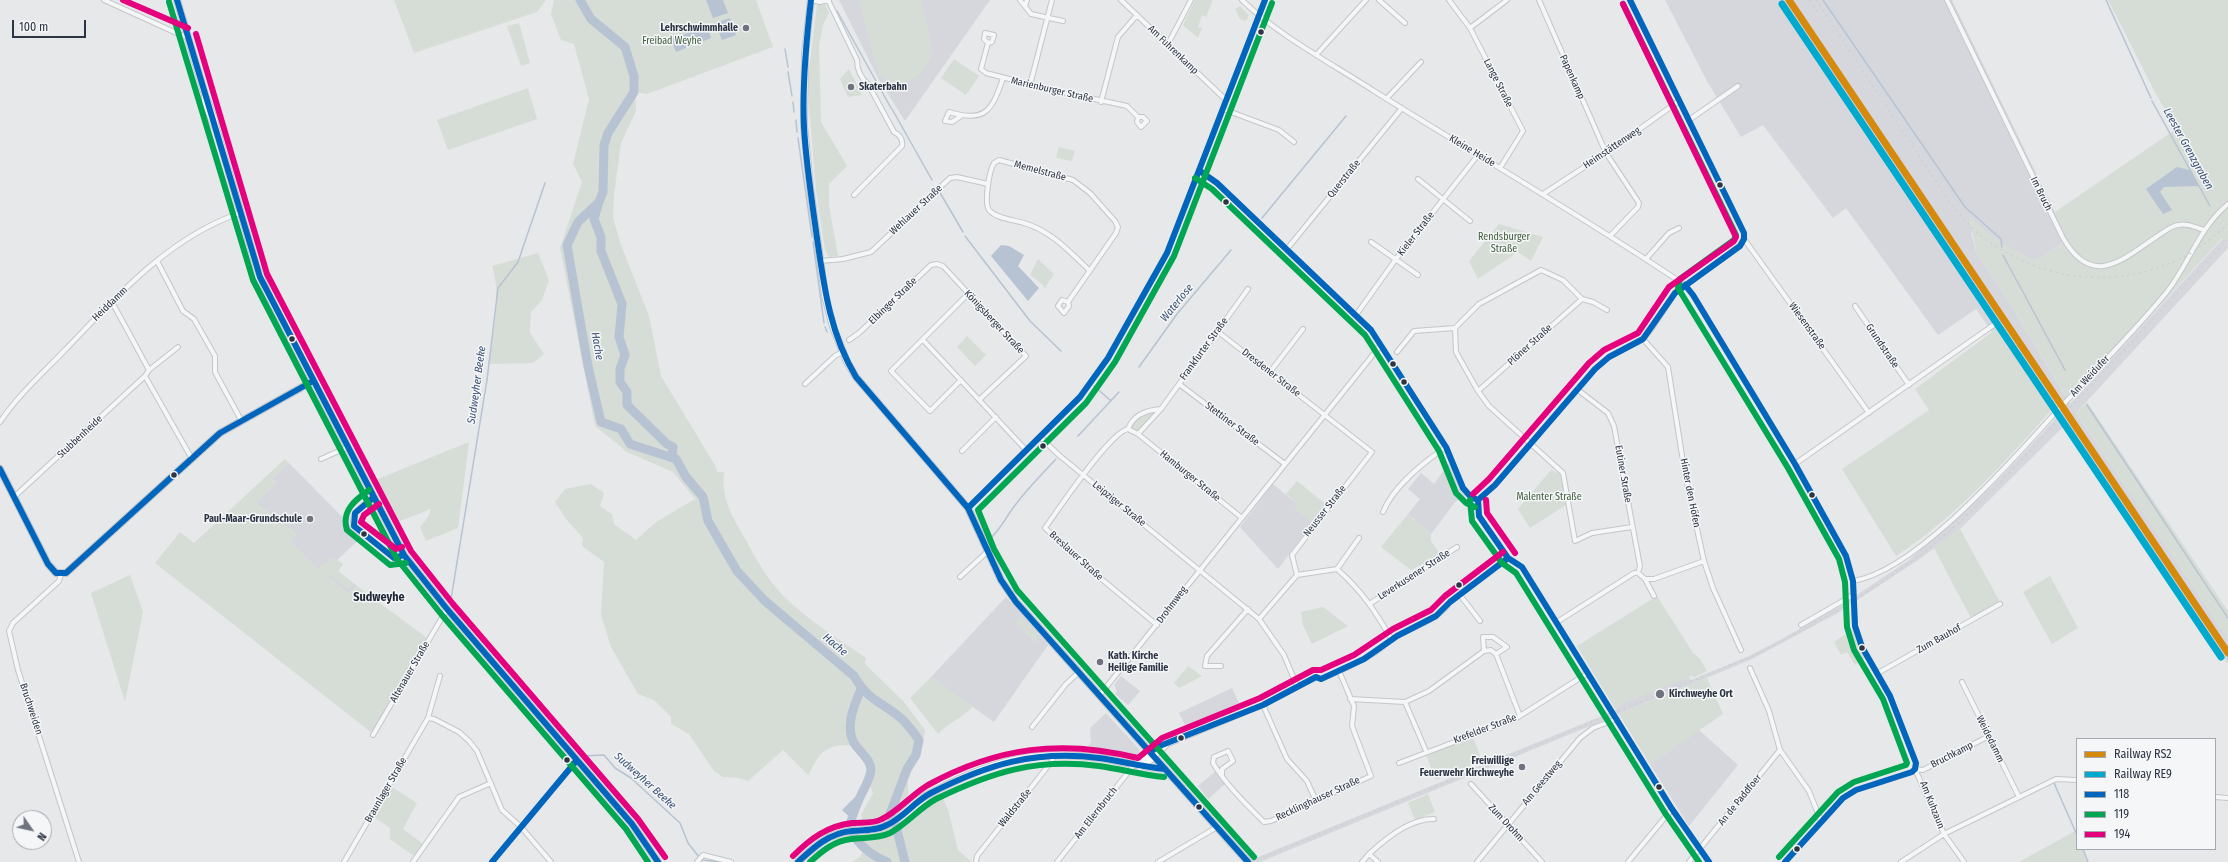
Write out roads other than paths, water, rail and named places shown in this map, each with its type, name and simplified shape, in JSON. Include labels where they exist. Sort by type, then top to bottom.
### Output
[{"type":"main road","points":[[177,0],[205,95],[212,110],[240,213],[260,277],[404,555],[447,609],[632,824],[658,862]]},
{"type":"main road","points":[[811,0],[805,54],[803,107],[810,187],[829,312],[842,352],[863,386],[968,508],[1010,595],[1248,862]]},
{"type":"main road","points":[[798,862],[819,842],[828,837],[854,831],[880,829],[897,819],[916,802],[932,793],[993,765],[1021,757],[1054,754],[1099,758],[1140,767],[1165,769]]},
{"type":"main road","points":[[1134,765],[1152,754]]},
{"type":"main road","points":[[1140,767],[1152,754]]},
{"type":"street","points":[[104,0],[183,36],[188,36]]},
{"type":"street","points":[[811,0],[828,0],[857,60],[857,66],[862,78],[868,84],[894,132],[899,134],[903,142],[902,146],[854,195]]},
{"type":"street","points":[[1020,0],[1031,14],[1063,21]]},
{"type":"street","points":[[1025,6],[1026,0]]},
{"type":"street","points":[[1030,85],[1052,0]]},
{"type":"street","name":"Am Fuhrenkamp","points":[[1121,0],[1226,100]]},
{"type":"street","points":[[1168,44],[1191,0]]},
{"type":"street","name":"Kleine Heide","points":[[1242,0],[1259,16],[1317,54],[1610,236],[1685,286]]},
{"type":"street","points":[[968,508],[1080,397],[1108,358],[1167,253],[1265,0]]},
{"type":"street","points":[[1317,54],[1366,0]]},
{"type":"street","points":[[1379,0],[1405,24]]},
{"type":"street","name":"Lange Straße","points":[[1449,0],[1470,28],[1523,131],[1500,168]]},
{"type":"street","points":[[1470,28],[1507,0]]},
{"type":"street","name":"Papenkamp","points":[[1539,0],[1606,153],[1639,203],[1638,207],[1610,236]]},
{"type":"street","name":"Wiesenstraße","points":[[1630,0],[1744,233],[1744,239],[1869,413]]},
{"type":"street","name":"Im Bruch","points":[[1947,0],[2063,238],[2077,258],[2092,265],[2106,267],[2120,262],[2177,225],[2190,225],[2204,230]]},
{"type":"street","points":[[1101,102],[1118,37],[1137,15]]},
{"type":"street","name":"Marienburger Straße","points":[[988,43],[981,69],[1003,78],[1030,85],[1101,102],[1127,106],[1138,117]]},
{"type":"street","points":[[1387,98],[1421,62]]},
{"type":"street","name":"Marienburger Straße","points":[[961,116],[973,118],[985,112],[995,100],[1003,78]]},
{"type":"street","points":[[1689,120],[1738,86]]},
{"type":"street","name":"Heimstättenweg","points":[[1543,194],[1606,153],[1679,101]]},
{"type":"street","name":"Querstraße","points":[[1287,249],[1402,108]]},
{"type":"street","points":[[1223,109],[1279,130],[1294,142]]},
{"type":"street","name":"Kieler Straße","points":[[1356,315],[1396,259],[1478,155]]},
{"type":"street","name":"Memelstraße","points":[[988,184],[991,167],[999,160],[1073,180],[1090,193],[1115,221],[1118,226],[1116,233],[1068,302]]},
{"type":"street","points":[[1200,171],[1205,172],[1371,330],[1446,447],[1463,488],[1471,497],[1478,500]]},
{"type":"street","name":"Wehlauer Straße","points":[[821,260],[843,259],[871,252],[950,178],[957,177],[988,184]]},
{"type":"street","points":[[1418,179],[1470,221]]},
{"type":"street","points":[[988,184],[987,205],[990,210],[996,214],[1038,228],[1051,235],[1090,271]]},
{"type":"street","name":"Am Weidufer","points":[[1853,581],[1865,579],[1909,554],[1942,528],[1994,479],[2167,291],[2204,230],[2228,204]]},
{"type":"street","name":"Heiddamm","points":[[0,422],[38,377],[112,302],[157,261],[193,234],[240,213]]},
{"type":"street","points":[[1646,259],[1669,233],[1679,228]]},
{"type":"street","points":[[1478,500],[1495,485],[1529,444],[1602,362],[1643,339],[1675,293],[1740,246],[1744,239]]},
{"type":"street","points":[[1371,242],[1418,275]]},
{"type":"street","points":[[157,261],[183,311],[194,319],[215,356],[215,372],[241,420]]},
{"type":"street","name":"Königsberger Straße","points":[[937,264],[943,266],[1026,356],[979,400]]},
{"type":"street","name":"Elbinger Straße","points":[[850,340],[859,334],[931,265],[937,264]]},
{"type":"street","points":[[1397,352],[1414,331],[1455,328],[1479,304],[1541,270],[1563,280],[1582,299],[1593,302],[1606,310]]},
{"type":"street","name":"Am Kuhzaun","points":[[1685,286],[1693,295],[1795,464],[1846,556],[1853,581],[1855,626],[1862,647],[1890,696],[1916,763],[1915,769],[1944,834],[1964,862]]},
{"type":"street","name":"Frankfurter Straße","points":[[1138,434],[1161,409],[1248,289]]},
{"type":"street","points":[[960,380],[930,411],[891,371],[968,294]]},
{"type":"street","name":"Plöner Straße","points":[[1478,391],[1582,299]]},
{"type":"street","points":[[112,302],[149,370]]},
{"type":"street","name":"Grundstraße","points":[[1855,306],[1909,385]]},
{"type":"street","points":[[1795,464],[1995,324]]},
{"type":"street","points":[[1455,328],[1456,352],[1478,391],[1489,406],[1511,424],[1529,444],[1563,473],[1575,541],[1592,533],[1632,526]]},
{"type":"street","points":[[1270,372],[1303,329]]},
{"type":"street","name":"Dresdener Straße","points":[[1217,331],[1372,452]]},
{"type":"street","name":"Hinter den Höfen","points":[[1643,339],[1668,367],[1685,474],[1704,561],[1713,588],[1741,650]]},
{"type":"street","points":[[923,340],[1026,450]]},
{"type":"street","name":"Drohmweg","points":[[1099,696],[1157,625],[1199,569],[1242,518],[1380,346]]},
{"type":"street","name":"Stubbenheide","points":[[14,497],[145,376],[149,370],[178,347]]},
{"type":"street","points":[[805,384],[834,356],[842,352]]},
{"type":"street","points":[[145,376],[192,458]]},
{"type":"street","points":[[0,469],[48,564],[52,569],[61,574],[71,570],[220,433],[313,381]]},
{"type":"street","name":"Stettiner Straße","points":[[1179,384],[1285,464]]},
{"type":"street","name":"Eutiner Straße","points":[[1578,390],[1608,413],[1614,426],[1640,566],[1638,573]]},
{"type":"street","points":[[1128,429],[1131,422],[1148,410],[1161,409]]},
{"type":"street","points":[[962,451],[996,417]]},
{"type":"street","points":[[1083,475],[1122,431],[1128,429],[1138,434]]},
{"type":"street","name":"Hamburger Straße","points":[[1138,434],[1242,518]]},
{"type":"street","name":"Leipziger Straße","points":[[1040,437],[1083,475],[1259,619],[1284,655],[1297,686]]},
{"type":"street","points":[[321,459],[348,447]]},
{"type":"street","points":[[1383,512],[1387,502],[1423,463],[1446,447]]},
{"type":"street","name":"Neusser Straße","points":[[1297,575],[1292,555],[1372,452]]},
{"type":"street","name":"Breslauer Straße","points":[[1083,475],[1045,528],[1099,577],[1157,625]]},
{"type":"street","points":[[374,497],[353,515],[352,521],[354,526],[394,558],[404,555]]},
{"type":"street","points":[[1478,500],[1479,516],[1508,558],[1522,567],[1672,809],[1699,850],[1709,862]]},
{"type":"street","points":[[1259,619],[1297,575],[1338,569],[1359,538]]},
{"type":"street","name":"Leverkusener Straße","points":[[1371,603],[1457,547]]},
{"type":"street","points":[[960,577],[988,552]]},
{"type":"street","points":[[1152,754],[1157,747],[1166,745],[1263,705],[1316,677],[1321,679],[1373,653],[1406,631],[1412,631],[1428,622],[1446,609],[1450,602],[1508,558]]},
{"type":"street","points":[[1645,580],[1654,579],[1704,561]]},
{"type":"street","points":[[1338,569],[1371,603],[1392,640]]},
{"type":"street","points":[[1557,622],[1634,573],[1638,573],[1645,580],[1654,596]]},
{"type":"street","name":"Bruchweiden","points":[[61,574],[59,581],[13,623],[9,631],[18,670],[80,862]]},
{"type":"street","points":[[1460,595],[1480,621]]},
{"type":"street","points":[[1801,625],[1853,595]]},
{"type":"street","name":"Zum Bauhof","points":[[1878,673],[2000,604]]},
{"type":"street","name":"Altenauer Straße","points":[[373,735],[447,609]]},
{"type":"street","points":[[1221,666],[1205,666],[1207,656],[1248,609]]},
{"type":"street","points":[[1484,652],[1483,637],[1493,637],[1507,647],[1496,654]]},
{"type":"street","points":[[1350,699],[1405,702],[1429,691],[1484,652],[1491,650],[1496,654],[1520,716]]},
{"type":"street","points":[[1750,668],[1769,711],[1780,750],[1807,787],[1821,822]]},
{"type":"street","name":"Recklinghauser Straße","points":[[1222,775],[1222,769],[1233,761],[1228,751],[1214,758],[1213,763],[1222,775],[1264,822],[1271,821],[1372,776],[1352,726],[1354,706],[1339,671]]},
{"type":"street","points":[[1032,727],[1066,684],[1078,673]]},
{"type":"street","name":"Krefelder Straße","points":[[1399,763],[1426,751],[1480,733],[1520,716],[1588,673]]},
{"type":"street","name":"Braunlager Straße","points":[[344,862],[428,718],[440,676]]},
{"type":"street","name":"Weidedamm","points":[[1962,682],[2019,797]]},
{"type":"street","points":[[1405,702],[1426,751]]},
{"type":"street","points":[[1263,705],[1287,759],[1306,780],[1316,800]]},
{"type":"street","points":[[428,718],[434,719],[459,732],[469,741],[477,751],[502,810],[521,827],[551,862]]},
{"type":"street","name":"Am Geestweg","points":[[1477,862],[1580,738],[1593,728],[1617,719]]},
{"type":"street","name":"Bruchkamp","points":[[1785,862],[1843,798],[1856,790],[1912,772],[1915,769],[1923,770],[1989,736]]},
{"type":"street","name":"An de Paddfoer","points":[[1689,862],[1780,750]]},
{"type":"street","name":"Waldstraße","points":[[976,862],[977,856],[1052,761],[1054,754]]},
{"type":"street","points":[[492,862],[577,760]]},
{"type":"street","name":"Am Ellernbruch","points":[[1057,862],[1134,765]]},
{"type":"street","points":[[1901,862],[1944,834],[2056,779],[2076,780]]},
{"type":"street","points":[[413,862],[460,797],[491,783]]},
{"type":"street","name":"Zum Drohm","points":[[1471,784],[1542,862]]},
{"type":"street","points":[[2216,797],[2228,798]]},
{"type":"street","points":[[1628,862],[1672,809]]},
{"type":"street","points":[[1362,862],[1390,834],[1421,822],[1434,819]]},
{"type":"street","points":[[1158,862],[1217,827]]},
{"type":"street","points":[[1369,854],[1378,862]]},
{"type":"street","points":[[697,862],[703,855],[731,862]]},
{"type":"water","points":[[706,0],[723,0],[728,13],[713,18]]},
{"type":"water","points":[[730,18],[734,31],[740,30],[735,32],[736,35],[722,40],[715,23]]},
{"type":"water","points":[[707,26],[711,38],[676,52],[671,39]]},
{"type":"water","points":[[2177,167],[2190,170],[2199,186],[2164,187],[2160,192],[2172,210],[2163,214],[2146,189]]},
{"type":"water","points":[[1001,245],[1009,246],[1024,255],[1018,266],[1039,288],[1028,301],[991,256]]},
{"type":"water","points":[[858,794],[862,798],[856,816],[853,820],[842,810]]},
{"type":"waterway","name":"Hache","points":[[580,0],[591,19],[625,47],[634,76],[634,92],[608,133],[604,145],[603,192],[599,202],[578,222],[567,245],[588,366],[601,422],[621,429],[630,444],[676,459],[686,477],[703,497],[708,521],[737,571],[765,601],[854,676],[871,697],[903,720],[919,740],[916,755],[907,769],[890,814],[896,826],[905,862]]},
{"type":"waterway","points":[[1823,0],[1965,207],[2001,239],[2002,247]]},
{"type":"waterway","name":"Leester Grenzgraben","points":[[2106,0],[2151,98]]},
{"type":"waterway","points":[[837,11],[891,108]]},
{"type":"waterway","points":[[785,49],[788,67]]},
{"type":"waterway","points":[[788,72],[792,96]]},
{"type":"waterway","name":"Leester Grenzgraben","points":[[2152,101],[2210,206]]},
{"type":"waterway","points":[[793,102],[794,112]]},
{"type":"waterway","points":[[892,109],[932,180]]},
{"type":"waterway","name":"Waterlose","points":[[1262,218],[1346,116]]},
{"type":"waterway","points":[[796,120],[797,132]]},
{"type":"waterway","points":[[798,138],[812,237]]},
{"type":"waterway","name":"Sudweyher Beeke","points":[[451,599],[487,380],[498,288],[518,262],[545,183]]},
{"type":"waterway","points":[[939,191],[963,232]]},
{"type":"waterway","name":"Hache","points":[[599,202],[594,219],[601,237],[601,251],[622,304],[619,337],[625,355],[620,369],[620,382],[627,392],[627,405],[667,444],[673,447],[672,456]]},
{"type":"waterway","points":[[965,236],[1030,321],[1061,351]]},
{"type":"waterway","points":[[813,242],[824,323]]},
{"type":"waterway","name":"Waterlose","points":[[1139,367],[1177,314],[1231,250]]},
{"type":"waterway","points":[[2003,255],[2065,370]]},
{"type":"waterway","points":[[825,327],[827,332]]},
{"type":"waterway","points":[[1094,386],[1111,401]]},
{"type":"waterway","points":[[1078,436],[1119,392]]},
{"type":"waterway","points":[[2087,405],[2228,618]]},
{"type":"waterway","name":"Waterlose","points":[[988,541],[997,532],[1025,492],[1056,459]]},
{"type":"waterway","name":"Sudweyher Beeke","points":[[451,605],[575,748]]},
{"type":"waterway","points":[[861,689],[855,703],[850,726],[853,741],[868,760],[871,770],[852,818],[852,832],[861,845],[874,855],[887,862]]},
{"type":"waterway","name":"Sudweyher Beeke","points":[[583,756],[604,755],[615,768],[631,778],[680,823],[688,843],[699,857]]},
{"type":"waterway","points":[[2054,783],[2076,833]]},
{"type":"waterway","points":[[2083,850],[2088,862]]},
{"type":"waterway","name":"Sudweyher Beeke","points":[[702,860],[722,862]]},
{"type":"railway","points":[[1810,0],[1817,12]]},
{"type":"railway","points":[[1816,0],[1951,204],[1974,230],[2002,250],[2027,263],[2053,272],[2080,276],[2108,277],[2136,274],[2163,266],[2189,254],[2228,224]]},
{"type":"railway","points":[[1252,862],[1762,652],[1854,601],[1922,554],[1960,522],[1995,488],[2228,239]]},
{"type":"rail line","name":"RS2","points":[[1789,0],[2228,653]]},
{"type":"rail line","name":"RE9","points":[[1782,4],[2221,657]]},
{"type":"place","name":"Lehrschwimmhalle","points":[[746,28]]},
{"type":"place","name":"Skaterbahn","points":[[851,87]]},
{"type":"place","name":"Paul-Maar-Grundschule","points":[[310,519]]},
{"type":"place","name":"Kath. Kirche Heilige Familie","points":[[1100,662]]},
{"type":"place","name":"Kirchweyhe Ort","points":[[1660,694]]},
{"type":"place","name":"Freiwillige Feuerwehr Kirchweyhe","points":[[1522,767]]},
{"type":"district","name":"Sudweyhe","points":[[379,598]]},
{"type":"park label","name":"Freibad Weyhe","points":[[672,41]]},
{"type":"park label","name":"Rendsburger Straße","points":[[1504,242]]},
{"type":"park label","name":"Malenter Straße","points":[[1549,497]]}]
